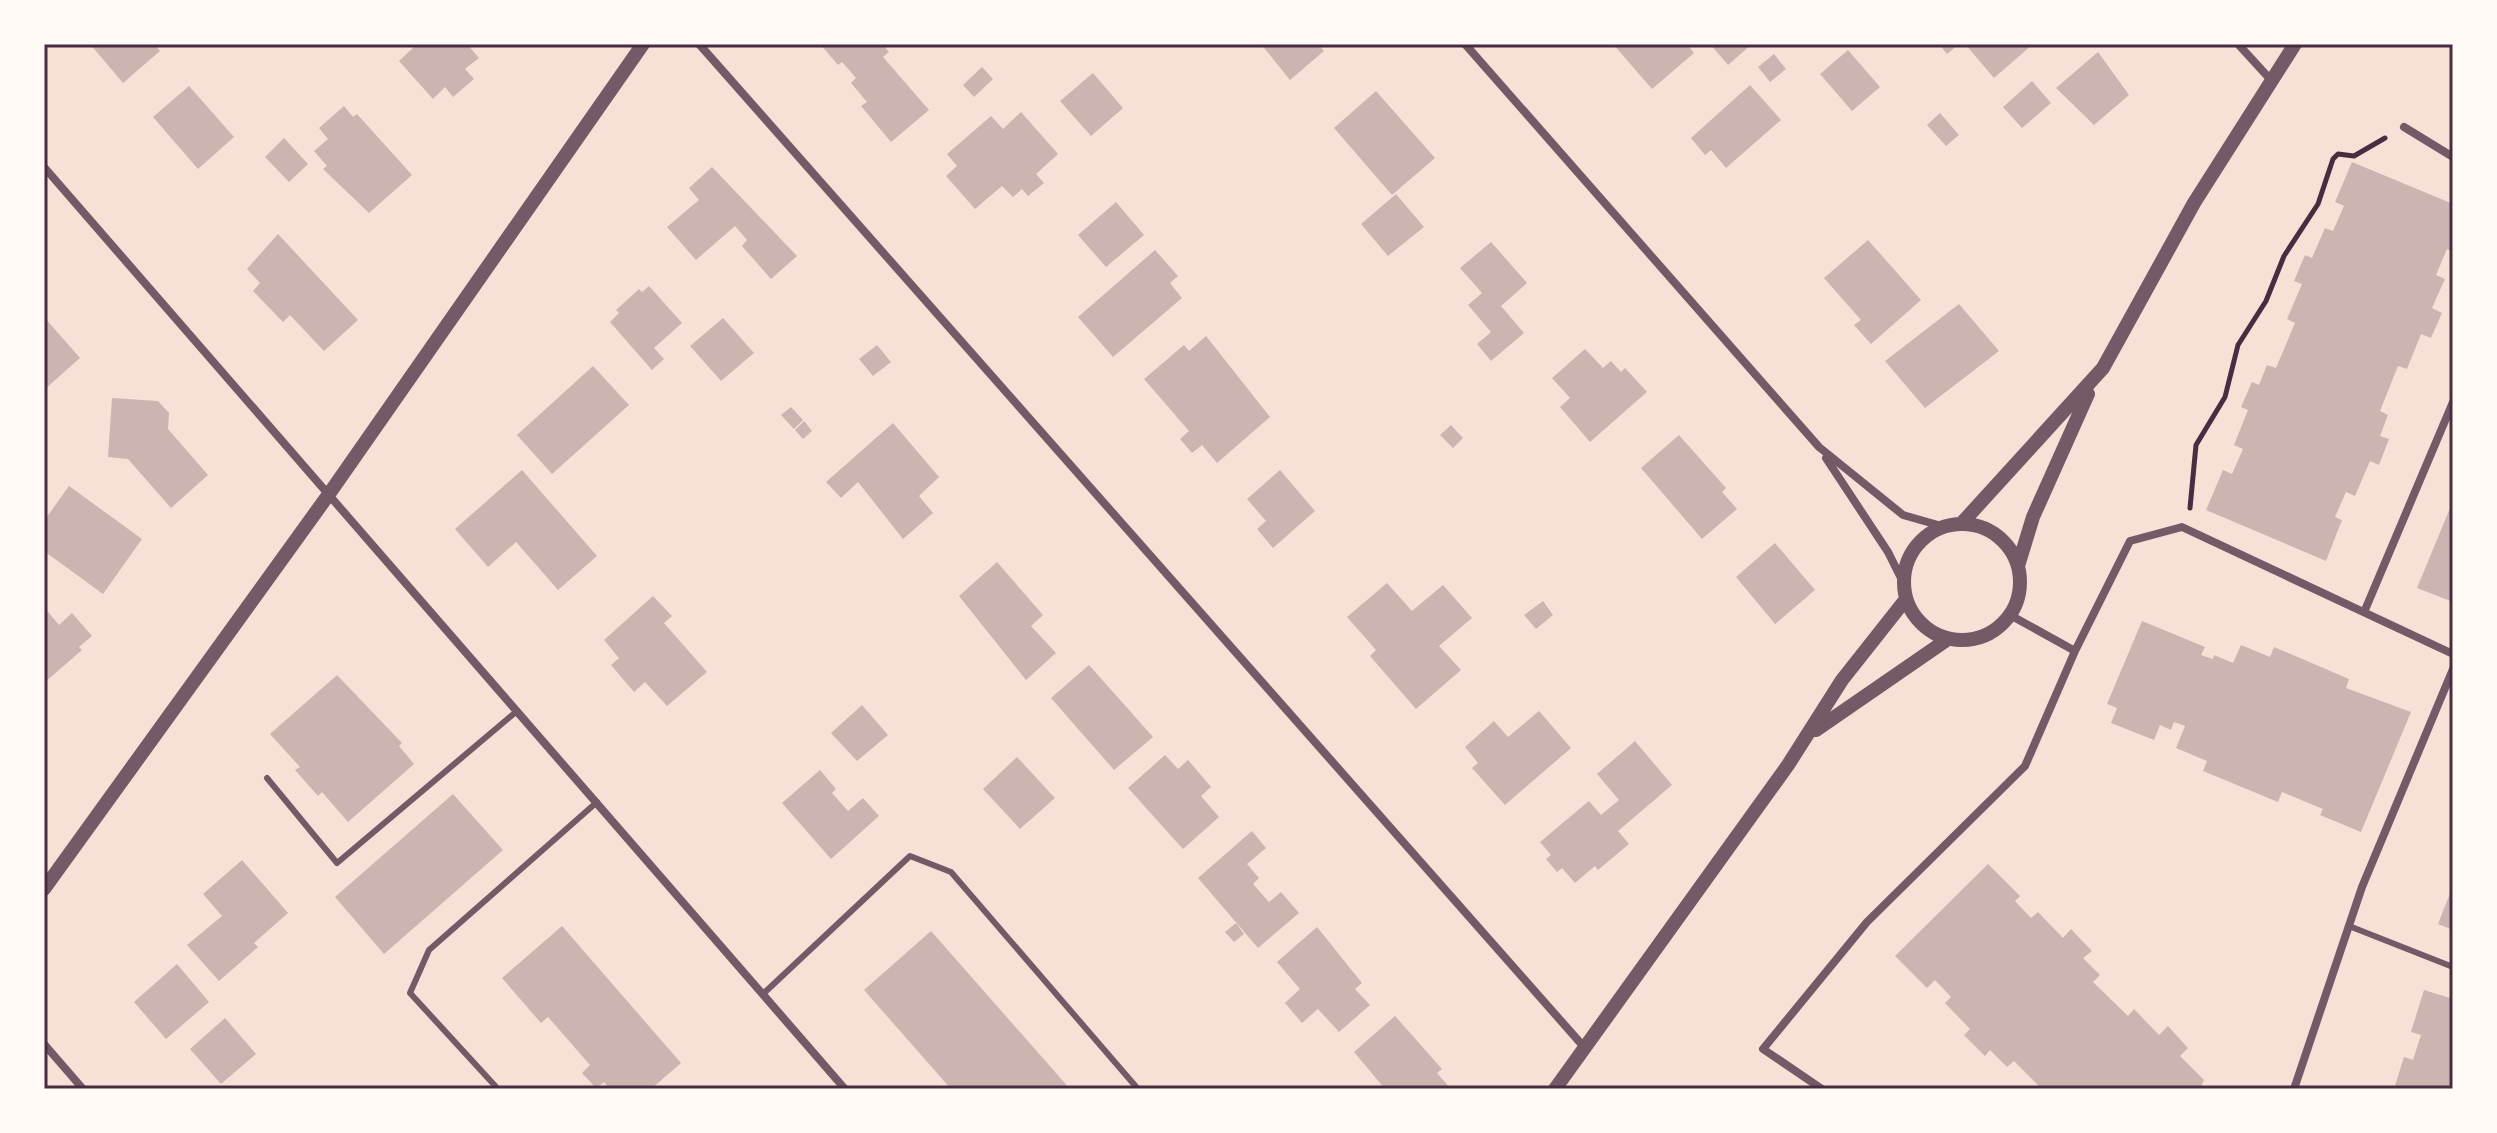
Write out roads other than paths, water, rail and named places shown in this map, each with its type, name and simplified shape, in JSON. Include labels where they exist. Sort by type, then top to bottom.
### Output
[{"type":"street","points":[[44,889],[329,494],[643,44]]},
{"type":"street","points":[[699,44],[1584,1047]]},
{"type":"street","points":[[1465,44],[1819,447],[1888,552],[1922,624],[1948,639],[1979,638],[1992,632],[2010,615],[2019,595],[2018,566],[2033,517],[2093,382],[2270,79],[2295,44]]},
{"type":"street","points":[[2238,44],[2270,79]]},
{"type":"street","points":[[2404,127],[2453,157]]},
{"type":"street","points":[[44,167],[845,1089]]},
{"type":"street","points":[[1961,524],[2093,382]]},
{"type":"street","points":[[2365,610],[2453,402]]},
{"type":"street","points":[[1819,447],[1903,515],[1945,527]]},
{"type":"street","points":[[1555,1089],[1809,735],[1842,680],[1905,592],[1911,554],[1932,533],[1961,524],[1990,531],[2012,552],[2018,566]]},
{"type":"street","points":[[1822,1089],[1763,1049],[1867,922],[2025,766],[2075,651],[2130,541],[2185,528],[2453,654]]},
{"type":"street","points":[[2010,615],[2075,651]]},
{"type":"street","points":[[1809,735],[1948,639]]},
{"type":"street","points":[[2294,1089],[2349,926],[2453,669]]},
{"type":"street","points":[[44,1044],[83,1089]]},
{"type":"lane","points":[[267,778],[337,863],[517,711]]},
{"type":"lane","points":[[498,1089],[410,993],[429,950],[597,802]]},
{"type":"lane","points":[[763,994],[910,856],[951,872],[1138,1089]]},
{"type":"lane","points":[[2349,926],[2453,967]]}]
